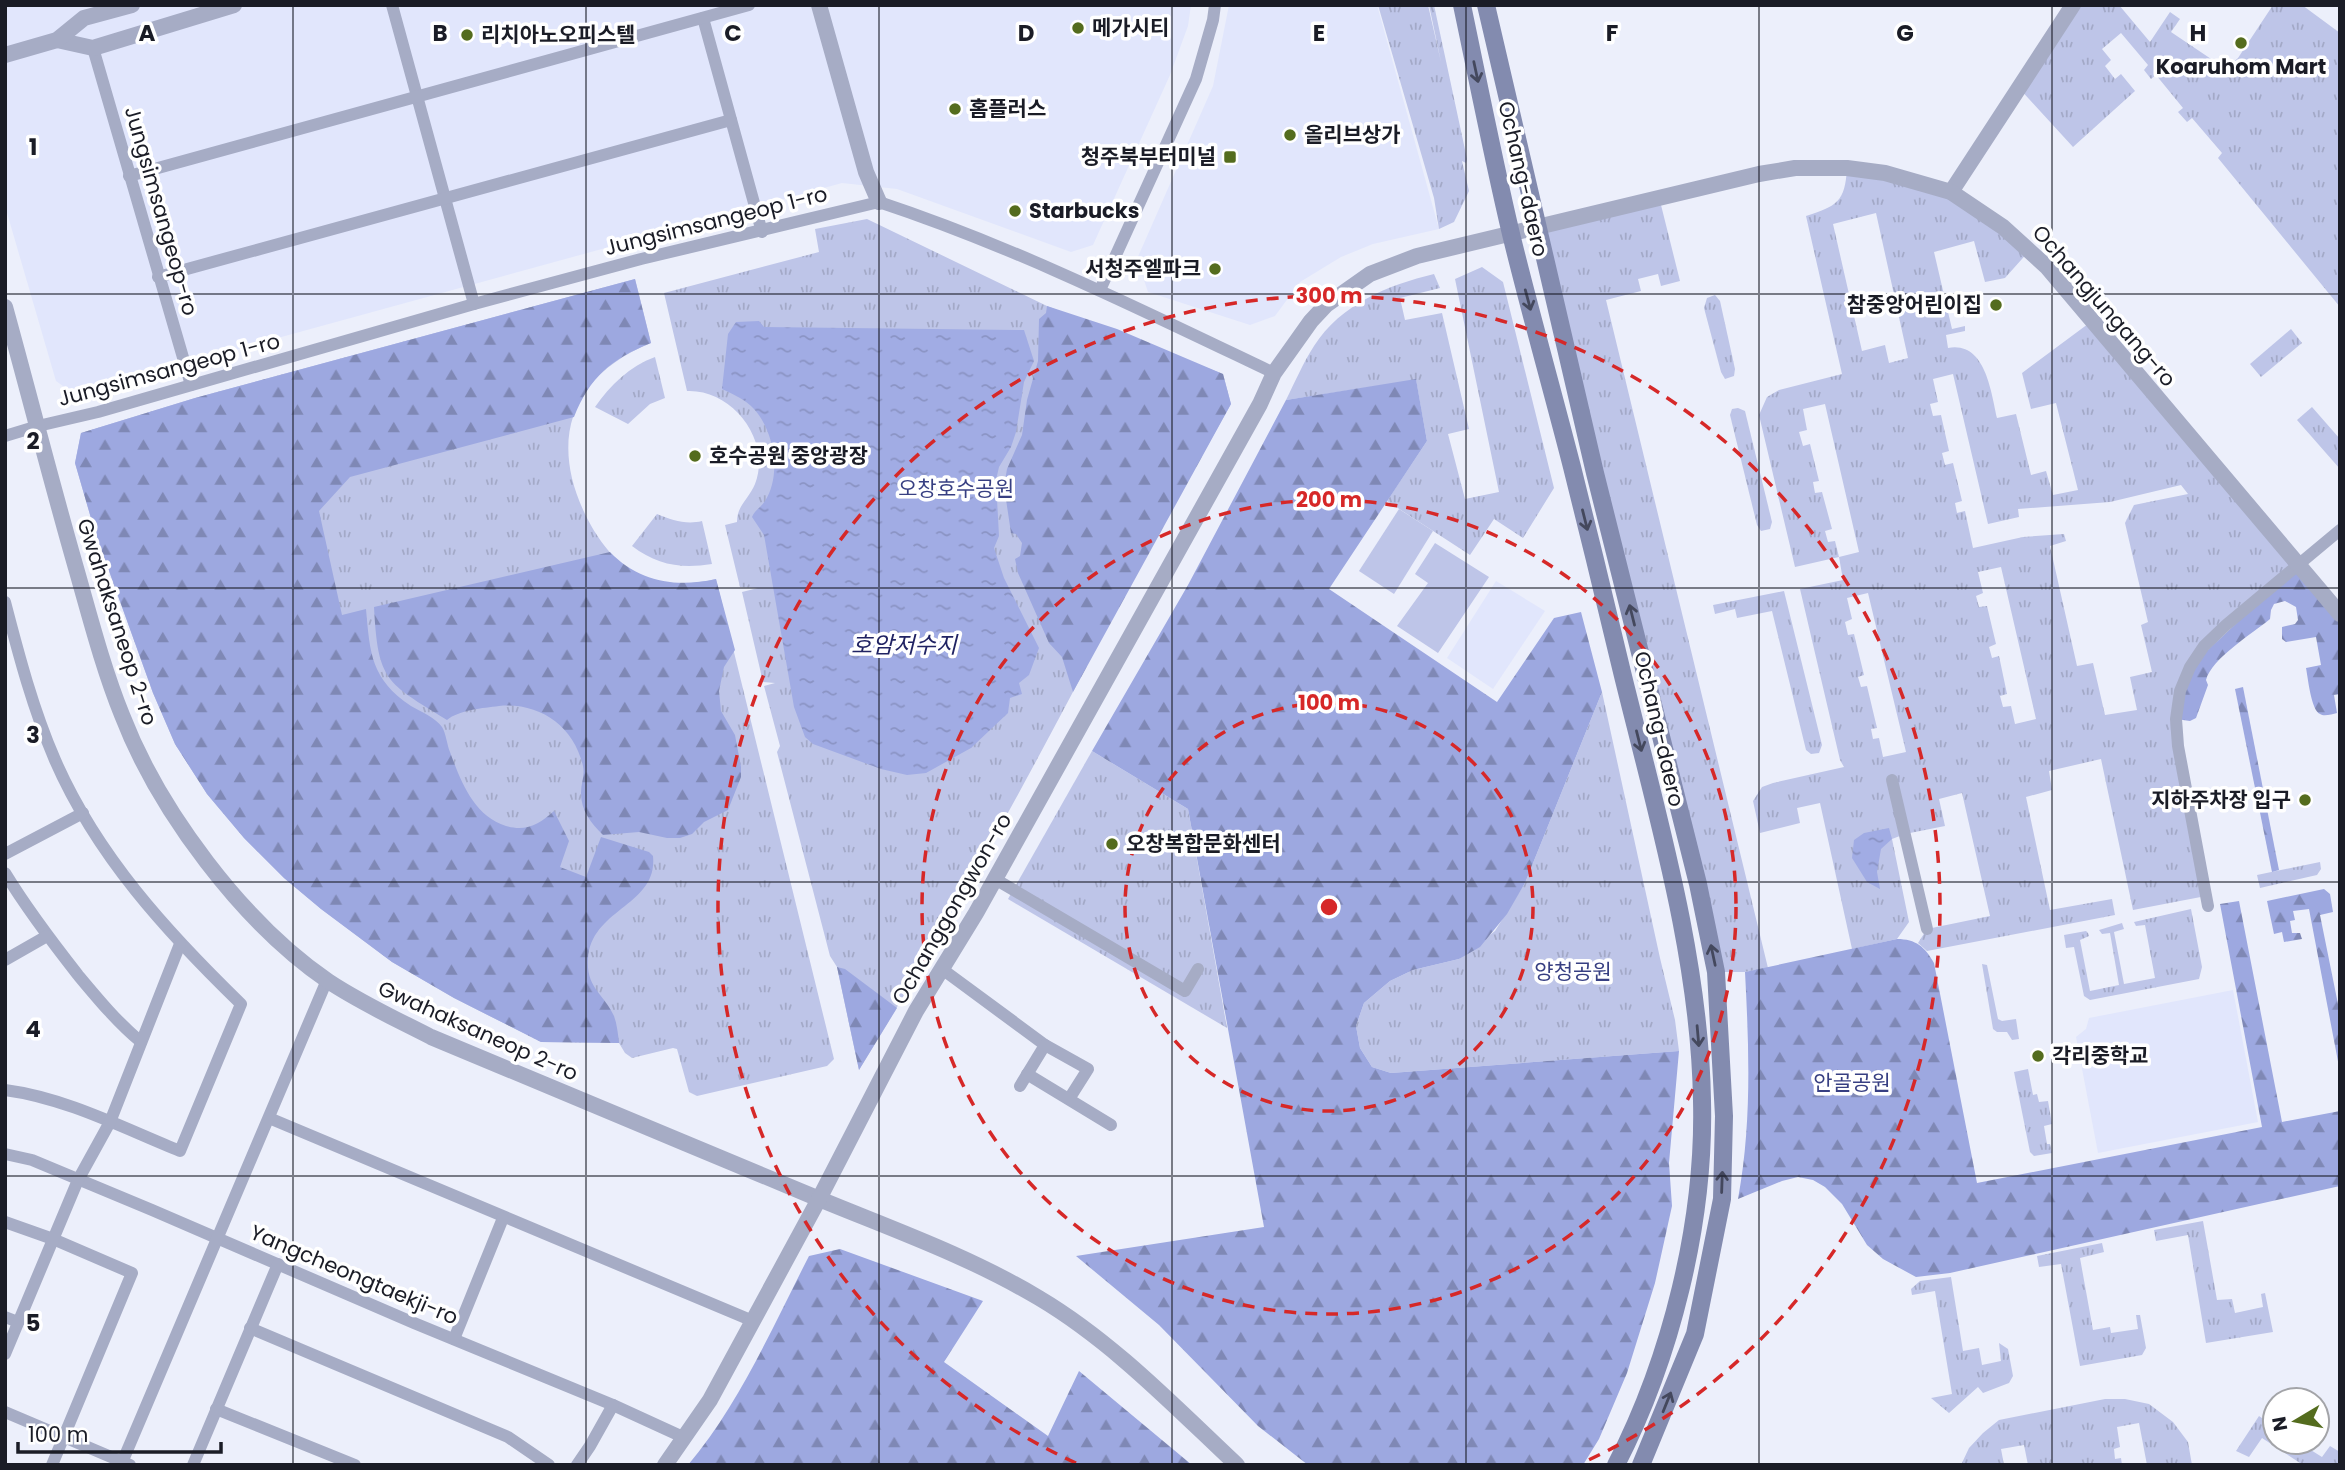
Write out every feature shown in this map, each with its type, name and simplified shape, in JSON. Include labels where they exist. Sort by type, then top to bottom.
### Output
[{"type":"main road","name":"Ochang-daero","points":[[1462,5],[1511,234],[1572,467],[1647,775],[1688,956],[1698,1028],[1703,1106],[1700,1162],[1692,1225],[1679,1294],[1662,1355],[1616,1465]]},
{"type":"main road","name":"Ochang-daero","points":[[1486,5],[1537,228],[1695,871],[1716,972],[1724,1116],[1722,1199],[1695,1334],[1641,1465]]},
{"type":"street","points":[[57,40],[82,12],[132,5]]},
{"type":"street","points":[[5,55],[57,40],[93,47],[234,5]]},
{"type":"street","points":[[392,5],[474,304]]},
{"type":"street","points":[[129,176],[749,5]]},
{"type":"street","points":[[819,5],[866,172],[879,202],[1100,290],[1274,373]]},
{"type":"street","points":[[1100,290],[1196,79],[1215,5]]},
{"type":"street","points":[[1951,192],[2073,5]]},
{"type":"street","points":[[703,18],[762,232]]},
{"type":"street","name":"Jungsimsangeop-ro","points":[[93,47],[191,385]]},
{"type":"street","points":[[158,277],[731,120]]},
{"type":"street","name":"Ochangjungang-ro","points":[[1511,234],[1724,182],[1795,168],[1847,168],[1885,173],[1951,192],[2003,227],[2047,267],[2340,614]]},
{"type":"street","name":"Jungsimsangeop 1-ro","points":[[5,436],[641,259],[879,202]]},
{"type":"street","name":"Ochanggongwon-ro","points":[[665,1465],[710,1400],[819,1199],[916,1011],[995,879],[1260,404],[1274,373],[1297,339],[1326,305],[1370,274],[1417,256],[1511,234]]},
{"type":"street","name":"Gwahaksaneop 2-ro","points":[[5,307],[93,630],[122,716],[143,761],[197,848],[226,884],[274,934],[327,980],[369,1006],[430,1037],[932,1244],[1038,1297],[1108,1346],[1237,1465]]},
{"type":"street","points":[[2208,906],[2178,746],[2176,719],[2180,691],[2190,667],[2204,646],[2340,530]]},
{"type":"street","points":[[5,602],[40,721],[56,761],[83,813],[110,857],[180,944],[241,1004],[180,1151],[64,1104],[5,1090]]},
{"type":"street","points":[[1892,780],[1927,929]]},
{"type":"street","points":[[5,854],[83,813]]},
{"type":"street","points":[[5,873],[47,936],[120,1025],[141,1042]]},
{"type":"street","points":[[995,879],[1185,991],[1198,969]]},
{"type":"street","points":[[5,960],[47,936]]},
{"type":"street","points":[[5,1354],[78,1180],[110,1122],[180,944]]},
{"type":"street","points":[[942,969],[1045,1045],[1088,1069],[1069,1099]]},
{"type":"street","points":[[5,1412],[125,1464],[327,980]]},
{"type":"street","points":[[1020,1086],[1045,1045]]},
{"type":"street","points":[[1027,1074],[1111,1125]]},
{"type":"street","points":[[269,1118],[753,1321]]},
{"type":"street","name":"Yangcheongtaekji-ro","points":[[5,1154],[32,1160],[613,1405],[685,1438]]},
{"type":"street","points":[[454,1339],[503,1217]]},
{"type":"street","points":[[5,1222],[53,1239],[132,1273],[52,1465]]},
{"type":"street","points":[[193,1465],[278,1264]]},
{"type":"street","points":[[5,1317],[18,1322]]},
{"type":"street","points":[[250,1328],[508,1437],[549,1465]]},
{"type":"street","points":[[577,1465],[613,1405]]},
{"type":"street","points":[[216,1409],[355,1465]]},
{"type":"shaded area","points":[[5,5],[1191,5],[1188,26],[1170,75],[1093,245],[1071,252],[897,189],[842,183],[74,394],[56,381],[5,206]]},
{"type":"shaded area","points":[[1229,5],[1377,5],[1439,229],[1373,244],[1341,257],[1300,282],[1275,316],[1250,325],[1148,292],[1137,259],[1213,86]]},
{"type":"shaded area","points":[[1496,581],[1545,611],[1493,689],[1447,658]]},
{"type":"shaded area","points":[[2233,990],[2258,1122],[2098,1153],[2076,1037],[2086,1029],[2089,1018]]},
{"type":"green space","points":[[1378,5],[1428,5],[1441,62],[1429,5],[1434,5],[1467,159],[1466,163],[1462,161],[1469,191],[1454,222],[1439,229],[1434,198]]},
{"type":"green space","points":[[2073,5],[2119,5],[2150,42],[2170,12],[2180,19],[2171,32],[2226,69],[2238,58],[2273,5],[2302,5],[2340,33],[2340,307],[2218,158],[2222,153],[2192,118],[2187,122],[2178,112],[2183,108],[2156,75],[2151,79],[2144,70],[2148,65],[2121,33],[2102,49],[2111,60],[2105,66],[2115,79],[2121,74],[2135,91],[2073,147],[2019,88]]},
{"type":"green space","points":[[1847,168],[1951,192],[2030,250],[2005,278],[1985,282],[1974,241],[1934,252],[1952,329],[1965,326],[1965,331],[1946,335],[1948,348],[1960,348],[1970,352],[1978,360],[1989,382],[1997,418],[2016,414],[2031,475],[2046,471],[2053,495],[2078,490],[2056,403],[2031,409],[2022,373],[2092,321],[2298,565],[2226,625],[2176,719],[2206,896],[2133,910],[2101,759],[2049,771],[2052,790],[2026,797],[2050,910],[2112,899],[2115,915],[1927,951],[1918,943],[1927,929],[1990,916],[1962,793],[1939,799],[1945,826],[1892,839],[1909,922],[1897,939],[1852,949],[1820,803],[1797,808],[1800,823],[1760,833],[1753,801],[1762,787],[1844,767],[1840,760],[1800,589],[1843,580],[1839,557],[1795,567],[1759,415],[1767,397],[1779,390],[1842,374],[1806,216],[1837,201],[1846,179]],"holes":[[[1876,213],[1908,358],[1889,363],[1885,345],[1862,351],[1833,224]],[[1953,374],[1988,524],[2019,517],[2018,509],[2110,502],[2181,485],[2188,494],[2134,505],[2125,523],[2148,622],[2141,625],[2152,672],[2130,677],[2137,710],[2105,715],[2093,663],[2077,666],[2050,546],[2066,541],[2064,534],[2023,537],[1973,548],[1965,511],[1957,513],[1955,503],[1962,501],[1953,463],[1945,465],[1942,453],[1949,451],[1941,415],[1933,416],[1930,404],[1938,402],[1933,379]],[[1825,404],[1859,552],[1839,557],[1835,541],[1828,542],[1825,531],[1832,529],[1822,492],[1815,493],[1813,482],[1819,481],[1810,444],[1803,446],[1799,432],[1807,430],[1803,409]],[[2001,567],[2036,719],[2015,724],[2011,706],[2003,707],[2000,696],[2007,694],[1999,656],[1992,658],[1989,647],[1996,644],[1987,606],[1979,607],[1976,596],[1983,593],[1978,572]],[[1868,593],[1906,752],[1883,757],[1879,738],[1873,739],[1871,729],[1877,728],[1867,686],[1861,687],[1858,677],[1864,675],[1854,634],[1848,635],[1845,622],[1852,619],[1847,598]]]},
{"type":"green space","points":[[1659,197],[1680,281],[1661,286],[1658,274],[1638,279],[1641,291],[1606,300],[1768,968],[1745,972],[1716,972],[1537,228]]},
{"type":"green space","name":"오창호수공원","points":[[867,219],[1047,306],[1223,374],[1231,404],[1137,571],[974,873],[859,1070],[837,967],[830,956],[777,752],[780,746],[764,686],[775,683],[763,682],[742,592],[758,588],[740,587],[725,525],[737,522],[741,506],[755,484],[759,467],[758,451],[753,435],[733,408],[719,398],[687,391],[664,293],[819,252],[815,229]]},
{"type":"green space","points":[[1482,267],[1503,282],[1554,488],[1523,538],[1494,519],[1470,555],[1387,501],[1427,441],[1416,380],[1286,400],[1314,346],[1338,319],[1367,298],[1434,274],[1440,288],[1400,298],[1405,320],[1442,313],[1469,429],[1448,434],[1465,499],[1499,492],[1455,279]]},
{"type":"green space","points":[[635,279],[651,343],[623,357],[601,374],[584,393],[574,415],[569,439],[569,464],[576,492],[588,520],[602,542],[619,562],[633,572],[652,580],[674,583],[716,579],[834,1059],[827,1066],[697,1096],[689,1092],[677,1049],[632,1058],[619,1043],[541,1042],[454,998],[392,962],[321,909],[284,878],[244,838],[207,794],[175,744],[153,693],[95,532],[75,463],[81,433],[195,398]]},
{"type":"green space","points":[[635,279],[651,343],[624,356],[604,371],[587,391],[574,417],[350,477],[319,511],[342,615],[366,609],[371,652],[380,675],[398,696],[442,727],[459,775],[477,806],[495,821],[513,828],[532,826],[554,811],[569,841],[560,867],[586,877],[601,837],[649,852],[653,856],[652,873],[645,886],[600,928],[592,942],[588,959],[593,984],[614,1016],[619,1043],[541,1042],[454,998],[392,962],[284,878],[244,838],[207,794],[175,744],[153,693],[95,532],[75,463],[81,433],[195,398]]},
{"type":"green space","points":[[1715,295],[1720,301],[1735,369],[1734,376],[1725,379],[1704,308],[1707,298]]},
{"type":"green space","points":[[1047,306],[1117,329],[1223,374],[1231,404],[1073,692],[1062,657],[1049,643],[1018,573],[1015,559],[1020,556],[1022,543],[1016,534],[1011,533],[1004,486],[1007,469],[1022,435],[1027,400],[1038,361],[1039,319],[1046,313]]},
{"type":"green space","points":[[2291,329],[2302,343],[2261,377],[2250,364]]},
{"type":"green space","points":[[655,357],[665,398],[650,404],[628,424],[595,407],[621,377]]},
{"type":"green space","points":[[1416,379],[1427,441],[1329,589],[1497,702],[1554,618],[1581,612],[1602,692],[1525,883],[1507,914],[1480,947],[1459,959],[1413,970],[1390,981],[1364,1003],[1356,1026],[1360,1048],[1372,1067],[1391,1073],[1679,1051],[1669,1163],[1672,1206],[1655,1283],[1627,1373],[1599,1439],[1583,1465],[1308,1465],[1258,1426],[1159,1325],[1076,1256],[1264,1227],[1188,809],[1092,751],[1188,585],[1286,400]]},
{"type":"green space","points":[[2312,407],[2340,439],[2340,469],[2297,420]]},
{"type":"green space","points":[[1732,409],[1745,411],[1772,522],[1770,529],[1761,531],[1757,525],[1730,415]]},
{"type":"green space","points":[[1399,509],[1433,531],[1394,594],[1359,571]]},
{"type":"green space","points":[[657,514],[685,522],[702,521],[712,564],[670,564],[651,558],[632,546]]},
{"type":"green space","points":[[1435,543],[1489,577],[1438,653],[1397,626],[1428,583],[1415,574]]},
{"type":"green space","points":[[610,552],[633,570],[659,580],[687,583],[716,579],[735,650],[724,667],[719,691],[721,711],[735,735],[741,777],[728,810],[704,822],[692,834],[680,838],[639,832],[603,835],[585,811],[581,793],[583,770],[572,739],[563,728],[541,713],[514,706],[472,710],[447,720],[398,687],[383,666],[379,651],[374,607]]},
{"type":"green space","points":[[2298,565],[2340,614],[2340,694],[2334,695],[2337,713],[2322,715],[2312,700],[2306,668],[2321,665],[2316,637],[2286,642],[2282,639],[2282,627],[2295,624],[2298,620],[2296,607],[2285,601],[2274,604],[2270,619],[2216,663],[2206,680],[2208,685],[2196,718],[2190,721],[2176,719],[2190,667]]},
{"type":"green space","points":[[1784,591],[1822,745],[1819,753],[1811,754],[1806,750],[1772,611],[1737,618],[1735,609],[1715,614],[1713,605]]},
{"type":"green space","points":[[2243,687],[2279,870],[2272,872],[2235,689]]},
{"type":"green space","name":"양청공원","points":[[1602,692],[1675,1020],[1679,1051],[1391,1073],[1372,1067],[1360,1048],[1356,1026],[1364,1003],[1390,981],[1413,970],[1459,959],[1495,931],[1525,883]]},
{"type":"green space","points":[[1092,751],[1188,809],[1227,1028],[1008,899]]},
{"type":"green space","points":[[2320,862],[2321,869],[2317,875],[2260,888],[2257,875]]},
{"type":"green space","points":[[2324,889],[2330,894],[2333,912],[2320,915],[2340,1014],[2340,1072],[2309,909],[2293,911],[2295,920],[2290,921],[2292,933],[2300,933],[2302,939],[2284,942],[2282,932],[2274,934],[2267,901]]},
{"type":"green space","name":"안골공원","points":[[2239,901],[2282,1122],[2340,1111],[2340,1186],[1950,1273],[1916,1277],[1883,1259],[1867,1245],[1842,1204],[1825,1187],[1813,1180],[1798,1177],[1782,1181],[1738,1199],[1747,1114],[1745,972],[1897,939],[1910,940],[1919,945],[1934,963],[1977,1183],[2262,1127],[2220,904]]},
{"type":"green space","points":[[2191,909],[2202,967],[2199,979],[2090,1000],[2084,996],[2074,947],[2066,948],[2064,935],[2086,931],[2088,933],[2089,936],[2080,940],[2090,991],[2119,985],[2110,933],[2102,934],[2099,930],[2122,923],[2124,929],[2114,932],[2124,984],[2155,978],[2145,925],[2136,926],[2134,922]]},
{"type":"green space","points":[[1982,964],[1987,965],[1998,1019],[2016,1019],[2019,1039],[2012,1040],[2007,1032],[1993,1029]]},
{"type":"green space","points":[[837,967],[845,969],[897,1008],[859,1070]]},
{"type":"green space","points":[[2028,1069],[2033,1095],[2037,1094],[2039,1102],[2048,1101],[2052,1124],[2044,1126],[2047,1144],[2050,1144],[2052,1153],[2034,1156],[2030,1152],[2014,1072]]},
{"type":"green space","points":[[2203,1221],[2217,1300],[2232,1299],[2235,1313],[2263,1307],[2261,1294],[2265,1293],[2273,1332],[2206,1343],[2188,1235],[2156,1241],[2154,1230]]},
{"type":"green space","points":[[2102,1243],[2104,1252],[2080,1258],[2093,1330],[2110,1327],[2111,1333],[2138,1329],[2136,1315],[2140,1315],[2146,1348],[2142,1355],[2080,1366],[2061,1264],[2039,1267],[2037,1256]]},
{"type":"green space","points":[[840,1249],[983,1301],[944,1362],[1048,1436],[1079,1371],[1192,1465],[688,1465],[739,1391],[809,1256]]},
{"type":"green space","points":[[1951,1277],[1963,1351],[1979,1348],[1982,1365],[2001,1361],[1999,1343],[2008,1349],[2013,1376],[2009,1383],[1983,1393],[1978,1387],[1949,1413],[1931,1398],[1952,1394],[1935,1291],[1912,1295],[1911,1289],[1920,1281]]},
{"type":"green space","points":[[2105,1399],[2125,1399],[2149,1404],[2173,1422],[2188,1442],[2192,1465],[2147,1465],[2139,1423],[2117,1427],[2120,1447],[2114,1449],[2115,1459],[2121,1458],[2122,1465],[2028,1465],[2024,1445],[2001,1449],[2004,1465],[1961,1465],[1969,1448],[1999,1420]]},
{"type":"green space","points":[[2259,1416],[2261,1417],[2261,1439],[2249,1457],[2236,1451]]},
{"type":"green space","points":[[2331,1447],[2340,1452],[2340,1465],[2303,1465],[2289,1456],[2331,1456]]},
{"type":"water","name":"호암저수지","points":[[759,321],[764,327],[1024,330],[1034,361],[1024,382],[1016,432],[999,467],[996,480],[999,536],[994,548],[1004,578],[1039,648],[1029,675],[1019,683],[1022,694],[1010,698],[1008,713],[971,748],[926,773],[907,775],[881,769],[813,744],[805,737],[794,707],[764,535],[752,517],[765,501],[773,479],[771,441],[754,409],[722,389],[728,334],[736,322]]},
{"type":"water","points":[[1889,828],[1892,839],[1881,849],[1877,872],[1880,889],[1867,882],[1852,858],[1854,840],[1864,833]]},
{"type":"place","name":"메가시티","points":[[1078,28]]},
{"type":"place","name":"리치아노오피스텔","points":[[467,35]]},
{"type":"place","name":"Koaruhom Mart","points":[[2241,43]]},
{"type":"place","name":"홈플러스","points":[[955,109]]},
{"type":"place","name":"올리브상가","points":[[1290,135]]},
{"type":"place","name":"청주북부터미널","points":[[1230,157]]},
{"type":"place","name":"Starbucks","points":[[1015,211]]},
{"type":"place","name":"서청주엘파크","points":[[1215,269]]},
{"type":"place","name":"참중앙어린이집","points":[[1996,305]]},
{"type":"place","name":"호수공원 중앙광장","points":[[695,456]]},
{"type":"place","name":"지하주차장 입구","points":[[2305,800]]},
{"type":"place","name":"오창복합문화센터","points":[[1112,844]]},
{"type":"place","name":"각리중학교","points":[[2038,1056]]}]
